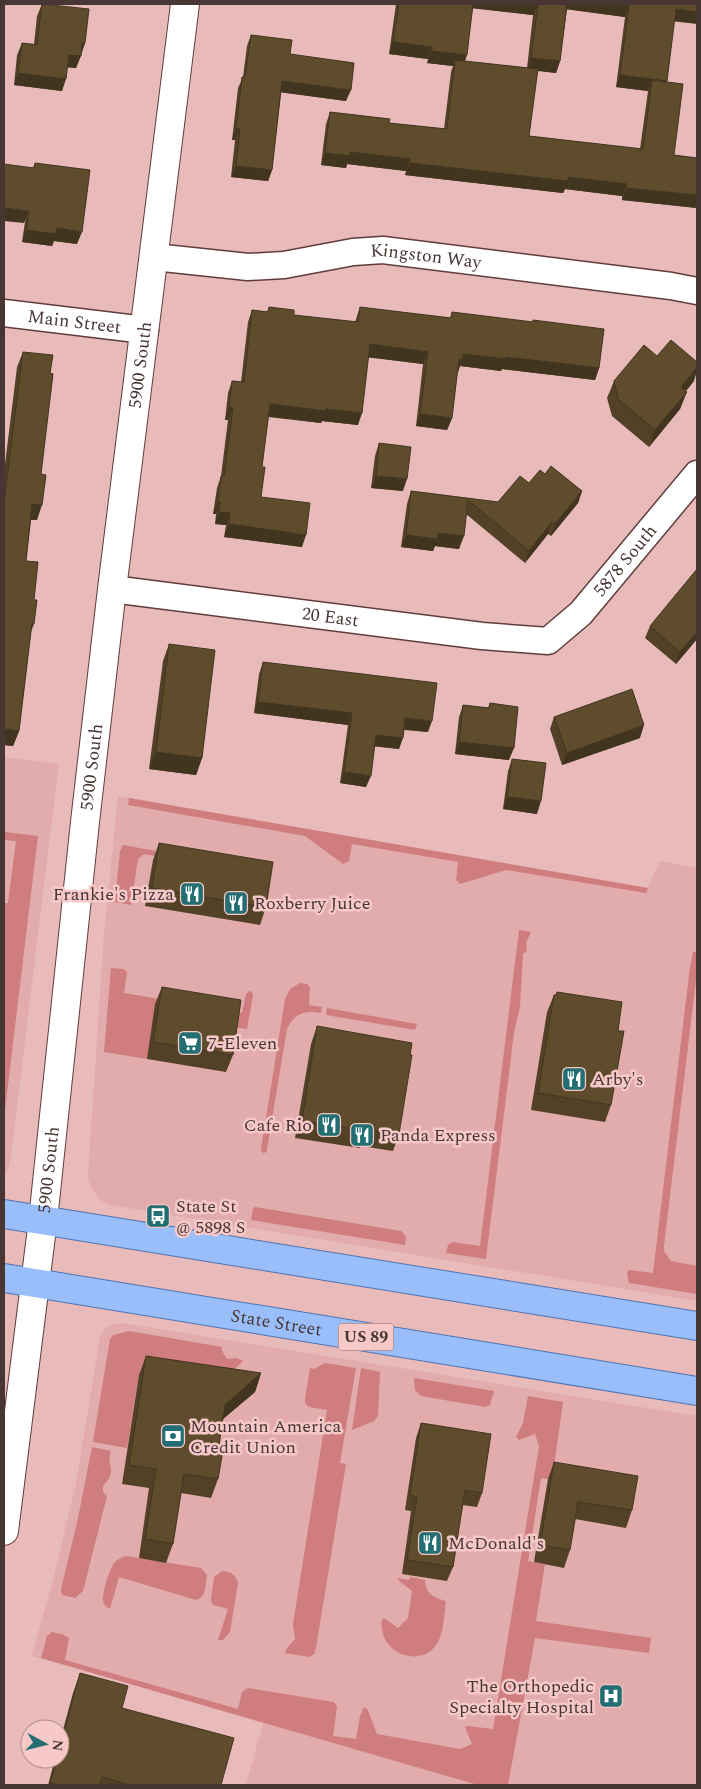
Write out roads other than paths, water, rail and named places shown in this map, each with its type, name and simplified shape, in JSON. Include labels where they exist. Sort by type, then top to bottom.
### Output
[{"type":"main road","points":[[4,1214],[697,1326]]},
{"type":"main road","name":"State Street","points":[[4,1278],[697,1391]]},
{"type":"street","name":"5900 South","points":[[4,1530],[43,1220],[85,822],[112,589],[185,4]]},
{"type":"street","name":"Kingston Way","points":[[154,256],[248,267],[284,265],[353,252],[383,250],[671,286],[697,292]]},
{"type":"street","name":"Main Street","points":[[4,313],[145,330]]},
{"type":"street","name":"5878 South","points":[[548,641],[581,613],[697,474]]},
{"type":"street","name":"20 East","points":[[112,589],[482,636],[548,641]]},
{"type":"place","name":"Frankie's Pizza","points":[[192,894]]},
{"type":"place","name":"Roxberry Juice","points":[[236,903]]},
{"type":"place","name":"7-Eleven","points":[[190,1043]]},
{"type":"place","name":"Arby's","points":[[574,1079]]},
{"type":"place","name":"Cafe Rio","points":[[329,1125]]},
{"type":"place","name":"Panda Express","points":[[362,1135]]},
{"type":"place","name":"State St @ 5898 S","points":[[158,1216]]},
{"type":"place","name":"Mountain America Credit Union","points":[[173,1436]]},
{"type":"place","name":"McDonald's","points":[[430,1543]]},
{"type":"place","name":"The Orthopedic Specialty Hospital","points":[[611,1696]]}]
